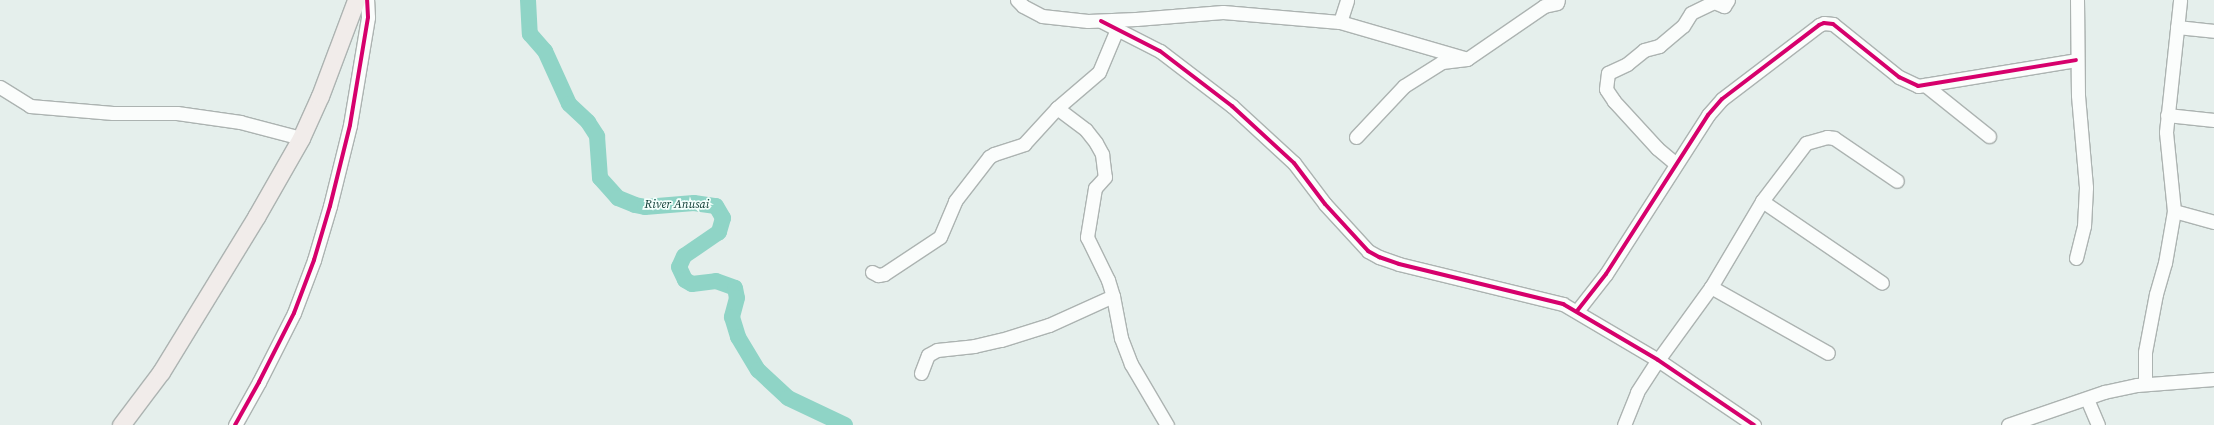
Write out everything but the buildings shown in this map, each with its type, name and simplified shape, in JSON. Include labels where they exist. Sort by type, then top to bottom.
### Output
[{"type":"main road","points":[[121,425],[161,372],[256,217],[301,138],[320,96],[356,0]]},
{"type":"street","points":[[235,425],[294,313],[314,260],[330,206],[350,125],[368,17],[367,0]]},
{"type":"street","points":[[1017,0],[1023,6],[1042,16],[1101,21],[1223,12],[1340,22],[1467,59]]},
{"type":"street","points":[[1340,22],[1347,0]]},
{"type":"street","points":[[1356,137],[1404,86],[1442,62],[1467,59],[1544,6],[1557,3],[1558,0]]},
{"type":"street","points":[[1676,164],[1657,148],[1614,101],[1606,89],[1608,73],[1627,64],[1644,50],[1659,46],[1683,26],[1691,13],[1714,2],[1724,6],[1728,0]]},
{"type":"street","points":[[2076,258],[2084,226],[2086,187],[2076,60],[2077,0]]},
{"type":"street","points":[[2145,384],[2145,352],[2156,294],[2165,263],[2174,211],[2166,132],[2180,0]]},
{"type":"street","points":[[1101,21],[1160,51],[1232,106],[1294,163],[1325,204],[1368,251],[1379,257],[1554,301],[1577,311],[1658,360],[1754,425]]},
{"type":"street","points":[[1577,311],[1606,274],[1708,115],[1722,99],[1824,23],[1833,24],[1899,77],[1911,84],[1925,85],[2076,60]]},
{"type":"street","points":[[2177,27],[2214,31]]},
{"type":"street","points":[[872,272],[878,275],[884,274],[940,236],[955,201],[988,157],[1024,144],[1057,108],[1099,72],[1117,29]]},
{"type":"street","points":[[1925,85],[1989,136]]},
{"type":"street","points":[[0,87],[30,106],[113,113],[177,113],[240,122],[301,138]]},
{"type":"street","points":[[1057,108],[1086,130],[1102,154],[1105,177],[1096,188],[1087,237],[1102,265],[1113,296],[1121,338],[1131,364],[1167,425]]},
{"type":"street","points":[[2167,115],[2214,120]]},
{"type":"street","points":[[1624,425],[1637,392],[1711,286],[1762,201],[1806,143],[1827,137],[1834,138],[1897,181]]},
{"type":"street","points":[[1762,201],[1882,283]]},
{"type":"street","points":[[2174,211],[2214,222]]},
{"type":"street","points":[[1711,286],[1828,353]]},
{"type":"street","points":[[921,373],[928,355],[937,350],[974,346],[1001,340],[1049,325],[1113,296]]},
{"type":"street","points":[[2008,425],[2033,415],[2087,399],[2104,392],[2145,384],[2213,380]]},
{"type":"street","points":[[2087,399],[2098,425]]},
{"type":"waterway","name":"River Anusai","points":[[528,0],[530,34],[545,51],[569,104],[588,122],[597,136],[600,178],[618,198],[635,205],[645,207],[694,203],[716,206],[723,218],[719,232],[684,256],[679,267],[685,280],[692,284],[716,281],[735,288],[737,298],[732,317],[738,337],[758,370],[788,398],[845,425]]},
{"type":"cycle path","points":[[235,425],[294,313],[314,260],[330,206],[350,125],[368,17],[367,0]]},
{"type":"cycle path","points":[[1101,21],[1160,51],[1232,106],[1294,163],[1325,204],[1368,251],[1379,257],[1399,264],[1563,304],[1658,360],[1754,425]]},
{"type":"cycle path","points":[[1577,311],[1606,274],[1708,115],[1722,99],[1819,25],[1824,23],[1833,24],[1899,77],[1918,86],[2076,60]]}]
